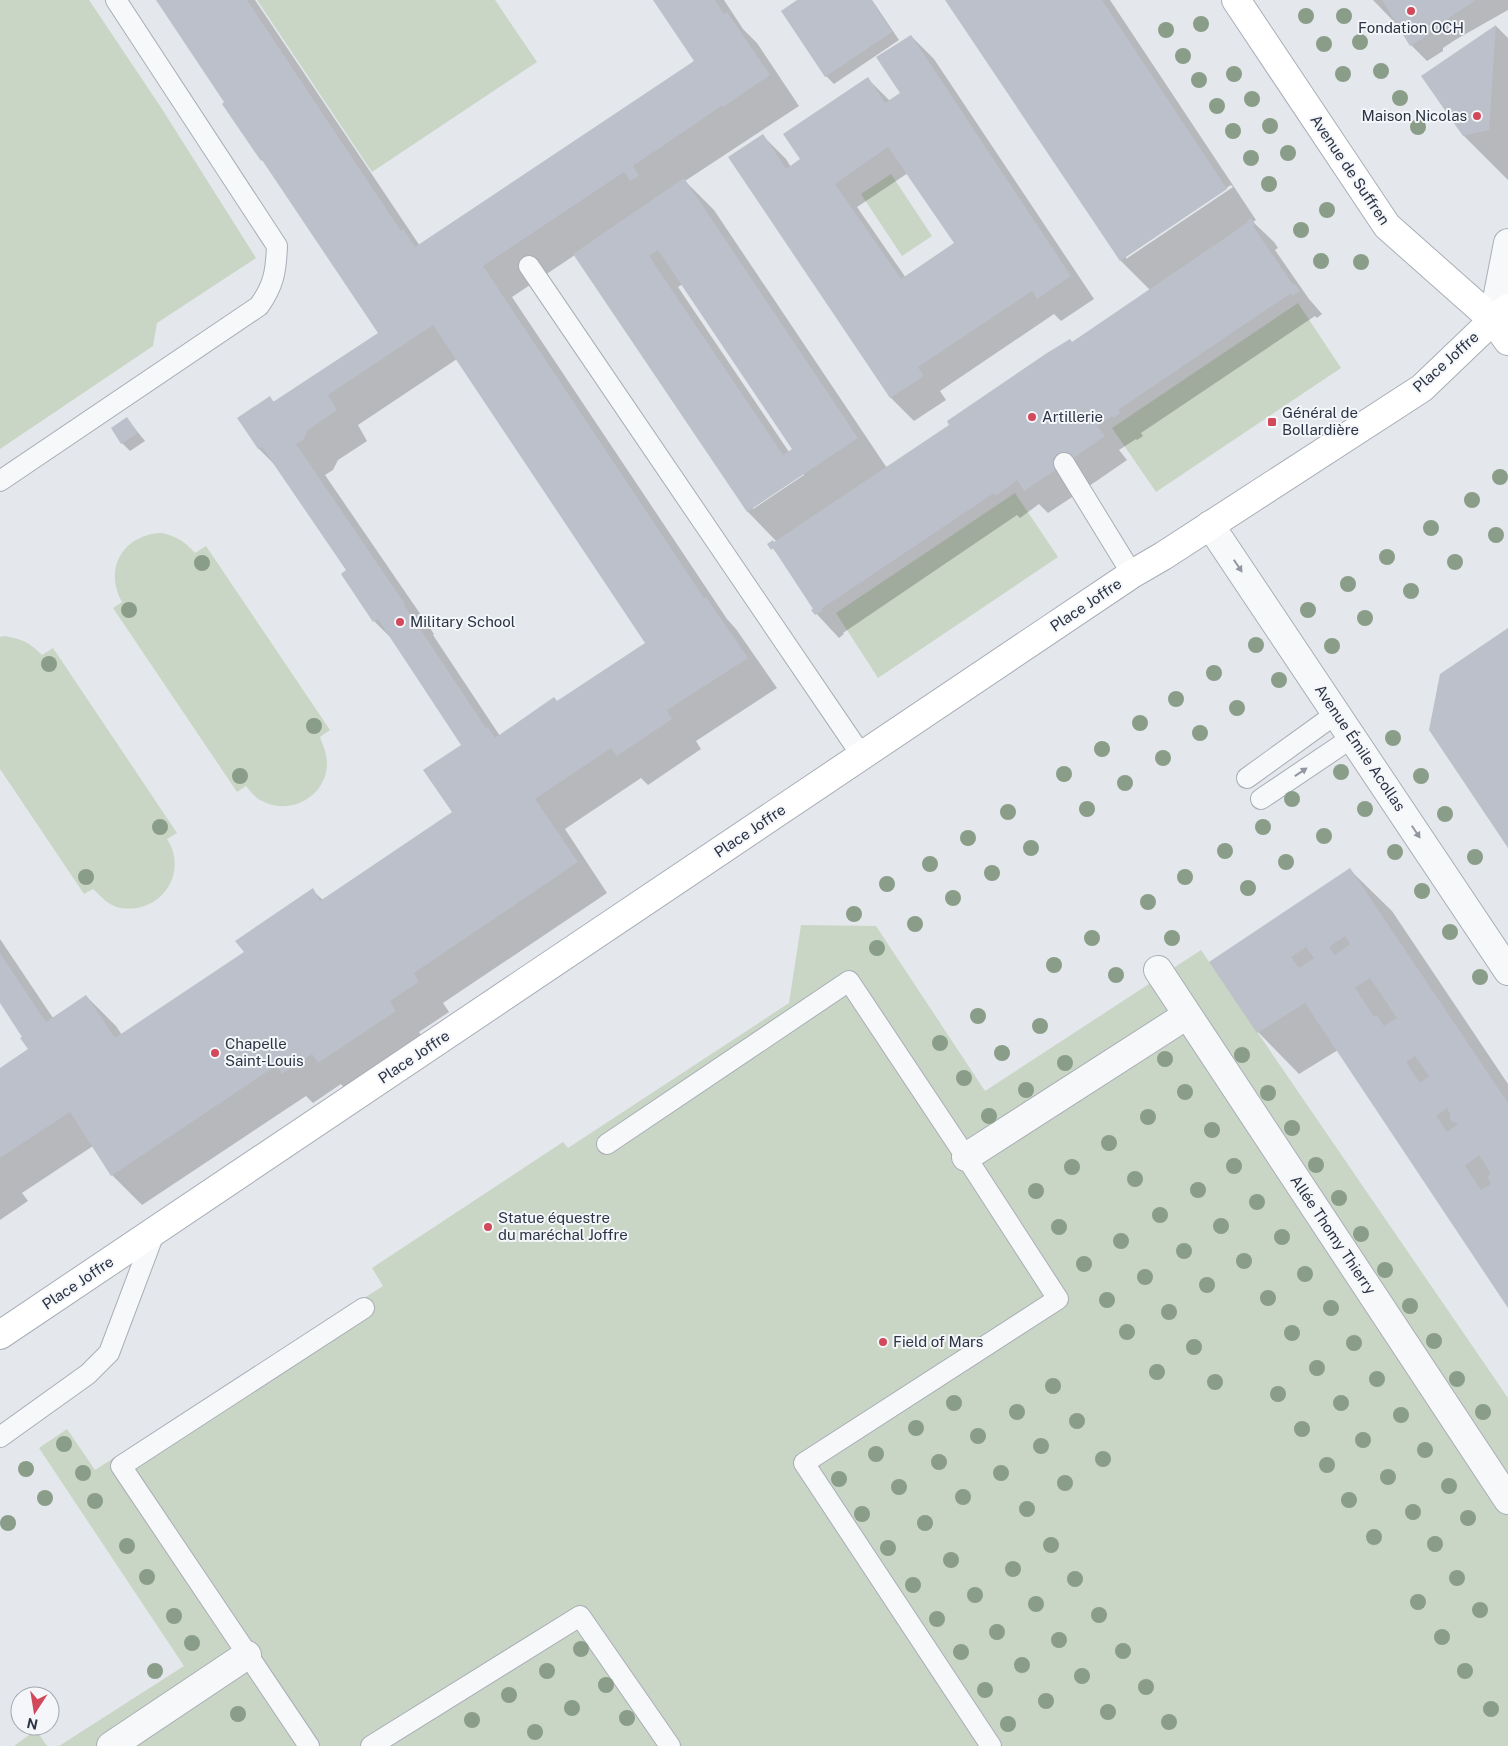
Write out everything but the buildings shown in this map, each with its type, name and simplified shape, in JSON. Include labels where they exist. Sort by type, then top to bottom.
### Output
[{"type":"main road","name":"Avenue de Suffren","points":[[1236,0],[1387,226],[1503,323]]},
{"type":"main road","name":"Place Joffre","points":[[0,1334],[1132,574],[1422,388],[1503,323]]},
{"type":"street","points":[[1503,323],[1508,243]]},
{"type":"street","name":"Avenue Émile Acollas","points":[[1210,525],[1508,971]]},
{"type":"street","name":"Allée Thomy Thierry","points":[[1158,970],[1508,1500]]},
{"type":"street","points":[[966,1157],[1187,1015]]},
{"type":"street","points":[[111,1746],[248,1655]]},
{"type":"lane","points":[[0,480],[259,306],[269,292],[276,268],[277,246],[116,0]]},
{"type":"lane","points":[[529,266],[862,756]]},
{"type":"lane","points":[[1064,463],[1132,574]]},
{"type":"lane","points":[[1247,778],[1337,713]]},
{"type":"lane","points":[[1261,799],[1353,737]]},
{"type":"lane","points":[[607,1144],[849,981],[1058,1299],[804,1463],[991,1746]]},
{"type":"lane","points":[[0,1437],[88,1374],[110,1352],[155,1231]]},
{"type":"lane","points":[[308,1746],[121,1466],[364,1308]]},
{"type":"lane","points":[[371,1746],[580,1616],[670,1746]]},
{"type":"green space","points":[[0,0],[89,0],[162,109],[256,258],[157,323],[153,346],[0,449]]},
{"type":"green space","points":[[257,0],[495,0],[537,62],[372,172]]},
{"type":"green space","points":[[891,174],[932,236],[902,256],[861,194]]},
{"type":"green space","points":[[1298,303],[1341,368],[1156,492],[1112,428]]},
{"type":"green space","points":[[1015,493],[1058,557],[878,678],[836,613]]},
{"type":"green space","points":[[162,533],[180,540],[195,553],[206,546],[330,730],[320,737],[327,760],[321,786],[304,801],[294,805],[271,805],[254,796],[246,786],[237,792],[113,608],[122,602],[115,577],[116,565],[121,555],[137,539]]},
{"type":"green space","points":[[4,636],[25,642],[42,655],[53,648],[177,833],[167,839],[175,860],[171,881],[166,891],[149,904],[128,909],[114,906],[93,889],[84,894],[0,769],[0,637]]},
{"type":"green space","name":"Field of Mars","points":[[801,925],[876,926],[985,1091],[1201,950],[1508,1398],[1508,1746],[59,1746],[184,1666],[39,1448],[67,1429],[95,1470],[383,1286],[372,1268],[563,1142],[568,1148],[789,1003]]},
{"type":"green space","points":[[28,1736],[40,1736],[47,1746],[14,1746]]},
{"type":"place","name":"Fondation OCH","points":[[1411,11]]},
{"type":"place","name":"Maison Nicolas","points":[[1477,116]]},
{"type":"place","name":"Artillerie","points":[[1032,417]]},
{"type":"place","name":"Général de Bollardière","points":[[1272,422]]},
{"type":"place","name":"Military School","points":[[400,622]]},
{"type":"place","name":"Chapelle Saint-Louis","points":[[215,1053]]},
{"type":"place","name":"Statue équestre du maréchal Joffre","points":[[488,1227]]},
{"type":"place","name":"Field of Mars","points":[[883,1342]]}]
